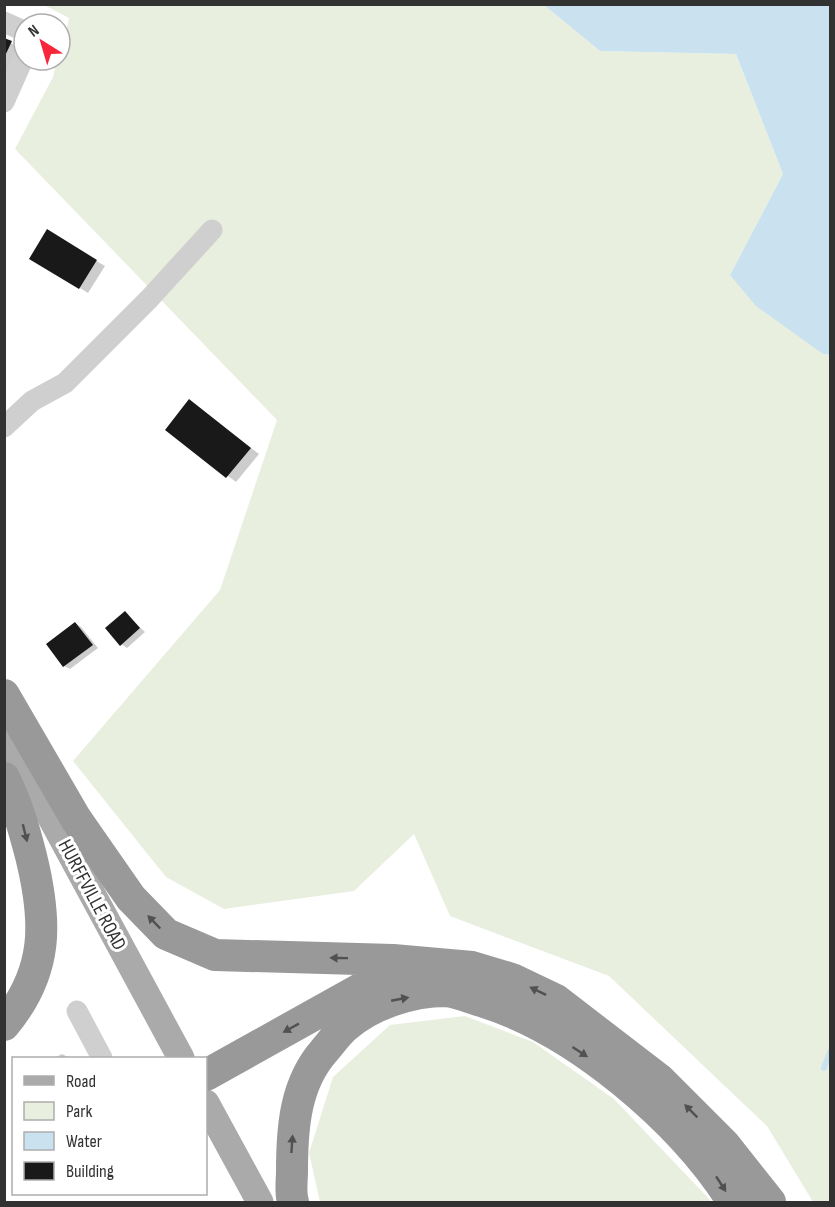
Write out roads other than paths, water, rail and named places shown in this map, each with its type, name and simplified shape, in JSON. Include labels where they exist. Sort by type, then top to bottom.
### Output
[{"type":"highway","points":[[4,695],[76,819],[131,898],[166,934],[215,955],[393,960],[472,967],[512,979],[556,1000],[660,1080],[724,1144],[770,1203]]},
{"type":"highway","points":[[4,778],[21,816],[36,878],[44,929],[40,957],[30,985],[4,1025]]},
{"type":"highway","points":[[207,1074],[362,988],[418,964]]},
{"type":"highway","points":[[292,1203],[292,1147],[297,1099],[312,1064],[345,1026],[392,1000],[447,991],[507,1009],[555,1035],[621,1079],[686,1142],[716,1175],[733,1203]]},
{"type":"main road","name":"HURFFVILLE ROAD","points":[[4,731],[180,1057]]},
{"type":"main road","points":[[207,1104],[261,1203]]},
{"type":"street","points":[[4,102],[17,72]]},
{"type":"street","points":[[4,427],[32,401],[65,383],[149,299],[212,230]]},
{"type":"street","points":[[77,1011],[101,1057]]},
{"type":"water","points":[[544,5],[830,5],[830,355],[823,354],[756,306],[730,275],[783,174],[736,54],[600,51]]},
{"type":"waterway","points":[[824,1068],[830,1052]]}]
